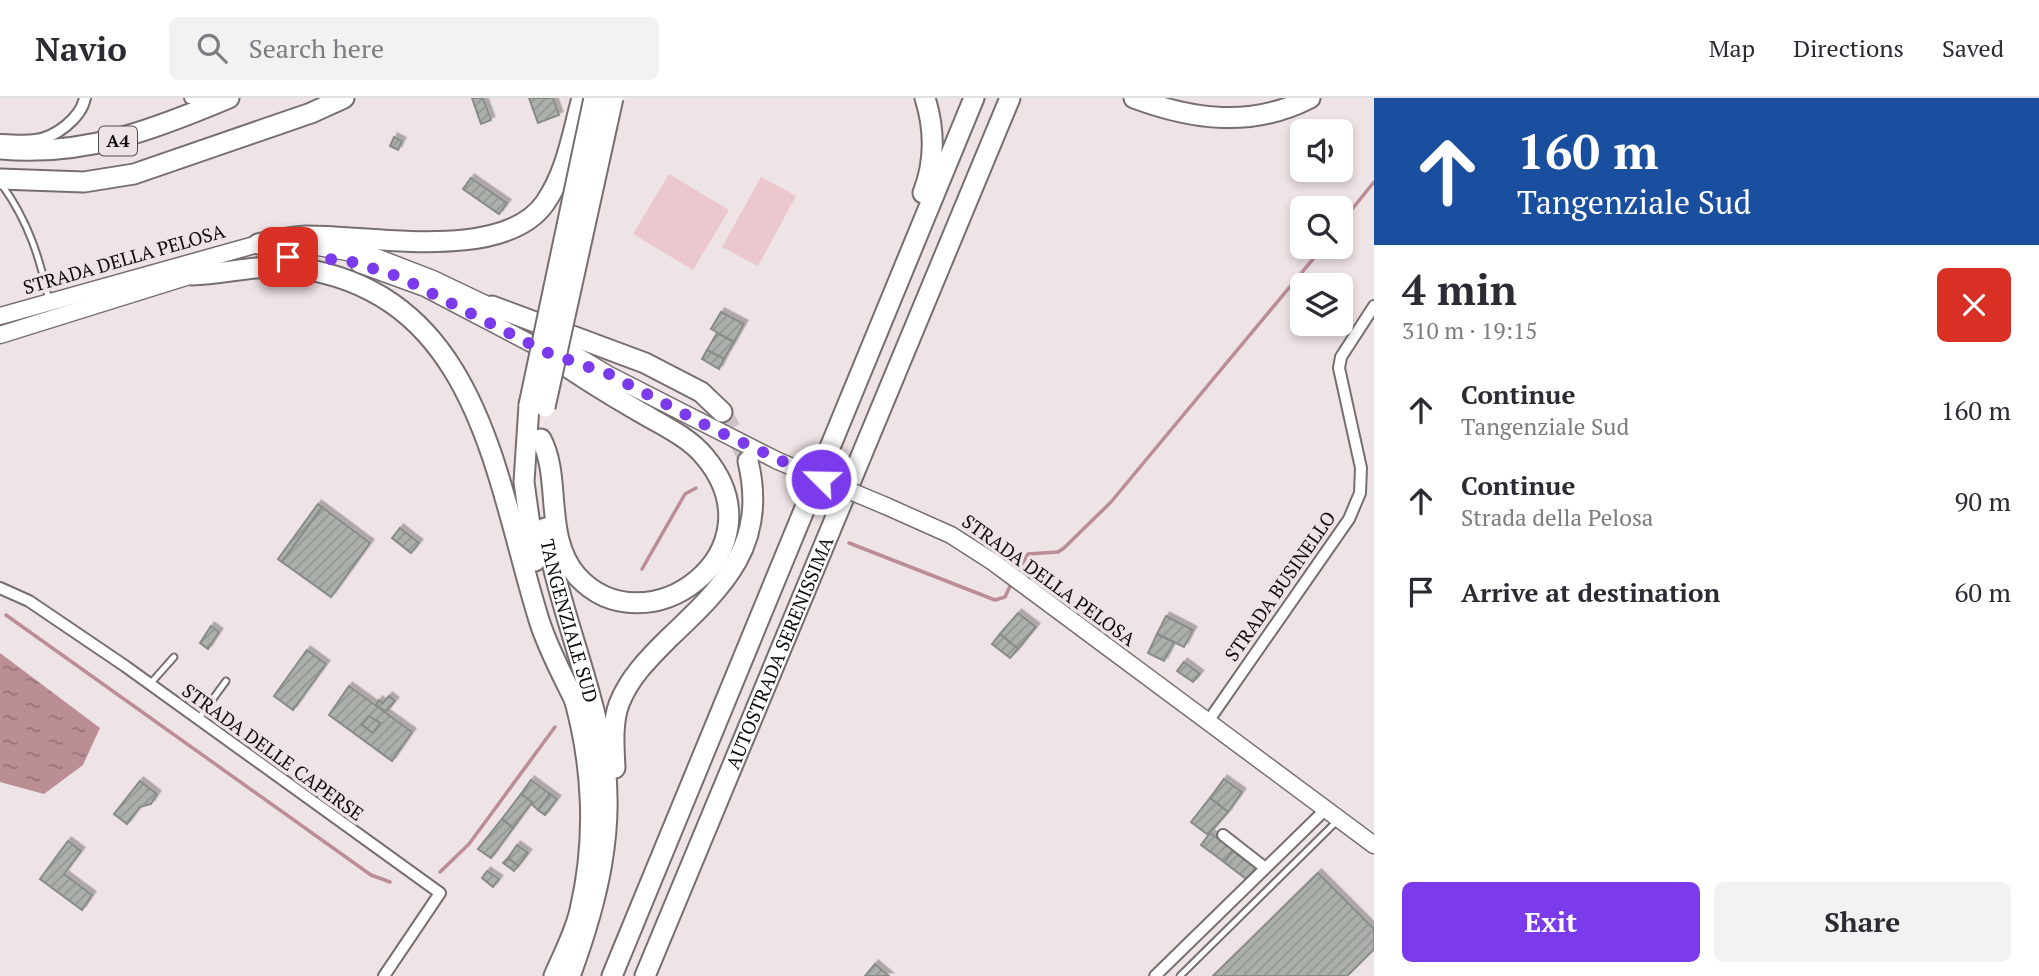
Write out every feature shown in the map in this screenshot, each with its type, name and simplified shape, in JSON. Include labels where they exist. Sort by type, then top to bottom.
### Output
[{"type":"highway","points":[[0,181],[83,182],[134,174],[311,113],[344,98]]},
{"type":"highway","points":[[258,244],[305,236],[443,240],[501,233],[543,205],[558,181],[570,151],[582,98]]},
{"type":"highway","name":"TANGENZIALE SUD","points":[[554,976],[580,912],[591,834],[591,793],[576,703],[530,543],[524,482],[594,98]]},
{"type":"highway","name":"TANGENZIALE SUD","points":[[570,976],[592,915],[604,856],[605,776],[592,701],[551,559],[542,502],[541,439],[537,406],[612,98]]},
{"type":"highway","points":[[793,537],[928,180],[933,143],[925,98]]},
{"type":"highway","name":"AUTOSTRADA SERENISSIMA","points":[[612,976],[974,98]]},
{"type":"highway","name":"AUTOSTRADA SERENISSIMA","points":[[645,976],[1010,98]]},
{"type":"highway","points":[[855,473],[1020,98]]},
{"type":"highway","points":[[1134,98],[1184,114],[1234,118],[1275,113],[1310,98]]},
{"type":"highway","name":"A4","points":[[0,149],[57,151],[107,144],[222,101]]},
{"type":"highway","points":[[191,275],[270,267],[332,276],[362,287],[400,309],[428,335],[467,389],[482,425],[540,624],[576,703]]},
{"type":"highway","points":[[492,306],[672,376],[701,392],[722,412]]},
{"type":"highway","points":[[541,439],[549,462],[554,514],[563,550],[576,575],[589,586],[602,594],[629,601],[652,602],[680,593],[704,576],[727,538],[726,492],[717,473],[691,444],[546,352]]},
{"type":"highway","points":[[592,915],[604,890],[616,827],[614,729],[618,705],[645,662],[715,594],[743,552],[753,512],[752,480],[748,461]]},
{"type":"street","points":[[0,140],[37,140],[63,128],[73,120],[85,98]]},
{"type":"street","points":[[190,98],[222,101]]},
{"type":"street","name":"STRADA DELLA PELOSA","points":[[0,316],[258,244],[318,247],[376,257],[492,306],[609,374],[778,461],[951,535],[993,562],[1374,845]]},
{"type":"street","name":"STRADA DELLA PELOSA","points":[[0,335],[191,275],[248,261],[288,257],[346,260],[400,277],[546,352],[609,374]]},
{"type":"street","name":"STRADA BUSINELLO","points":[[1207,723],[1349,519],[1360,493],[1361,468],[1339,368],[1341,357],[1374,306]]},
{"type":"street","name":"STRADA DELLE CAPERSE","points":[[0,588],[29,601],[150,684],[440,893],[384,976]]},
{"type":"street","points":[[1155,976],[1325,810]]},
{"type":"street","points":[[1223,835],[1264,867]]},
{"type":"lane","points":[[0,181],[27,227],[37,251],[49,301]]},
{"type":"lane","points":[[150,684],[174,657]]},
{"type":"lane","points":[[198,720],[226,681]]},
{"type":"lane","points":[[1180,976],[1339,820]]},
{"type":"shaded area","points":[[669,174],[729,210],[693,270],[633,234]]},
{"type":"shaded area","points":[[761,177],[796,196],[758,266],[722,247]]},
{"type":"water","points":[[0,653],[100,728],[83,765],[44,794],[0,782]]},
{"type":"building","points":[[472,98],[483,98],[491,120],[481,124]]},
{"type":"building","points":[[529,98],[553,98],[559,115],[538,123]]},
{"type":"building","points":[[394,137],[402,141],[398,150],[390,146]]},
{"type":"building","points":[[471,178],[507,203],[499,214],[463,189]]},
{"type":"building","points":[[721,312],[744,324],[734,342],[711,329]]},
{"type":"building","points":[[717,333],[734,342],[724,359],[707,350]]},
{"type":"building","points":[[707,350],[724,359],[719,369],[702,359]]},
{"type":"building","points":[[318,504],[322,507],[282,562],[278,559]]},
{"type":"building","points":[[322,507],[370,543],[331,597],[282,562]]},
{"type":"building","points":[[400,528],[419,543],[411,553],[392,538]]},
{"type":"building","points":[[1018,613],[1036,627],[1018,649],[1000,634]]},
{"type":"building","points":[[1166,616],[1193,630],[1184,647],[1157,634]]},
{"type":"building","points":[[211,626],[219,632],[208,649],[200,643]]},
{"type":"building","points":[[1000,634],[1018,649],[1010,658],[992,644]]},
{"type":"building","points":[[1157,634],[1174,642],[1164,661],[1148,653]]},
{"type":"building","points":[[307,650],[326,664],[293,710],[274,696]]},
{"type":"building","points":[[1184,662],[1200,674],[1193,682],[1177,671]]},
{"type":"building","points":[[349,686],[412,732],[392,761],[329,715]]},
{"type":"building","points":[[389,696],[395,701],[386,712],[376,705],[379,700],[383,703]]},
{"type":"building","points":[[369,716],[380,723],[373,733],[362,725]]},
{"type":"building","points":[[1224,779],[1242,792],[1228,812],[1210,798]]},
{"type":"building","points":[[531,780],[550,794],[538,810],[521,794]]},
{"type":"building","points":[[140,781],[157,794],[151,804],[140,807],[127,824],[114,814]]},
{"type":"building","points":[[521,794],[532,802],[513,828],[502,819]]},
{"type":"building","points":[[550,794],[557,799],[545,815],[538,810]]},
{"type":"building","points":[[1210,798],[1228,812],[1208,835],[1191,822]]},
{"type":"building","points":[[502,819],[513,828],[491,858],[478,849]]},
{"type":"building","points":[[1210,833],[1234,850],[1224,862],[1201,845]]},
{"type":"building","points":[[68,841],[81,851],[64,874],[92,895],[82,910],[40,879]]},
{"type":"building","points":[[517,845],[528,853],[518,866],[508,858]]},
{"type":"building","points":[[1233,851],[1256,868],[1246,879],[1224,862]]},
{"type":"building","points":[[508,858],[518,866],[514,871],[503,863]]},
{"type":"building","points":[[487,871],[499,879],[493,887],[482,878]]},
{"type":"building","points":[[1318,873],[1374,929],[1374,949],[1347,976],[1213,976]]},
{"type":"building","points":[[875,964],[889,976],[865,976]]},
{"type":"waterway","points":[[1353,208],[1374,182]]},
{"type":"waterway","points":[[1017,572],[1028,554],[1058,552],[1064,548],[1111,502],[1313,259]]},
{"type":"waterway","points":[[642,569],[685,494],[696,488]]},
{"type":"waterway","points":[[849,543],[995,600],[1005,597],[1012,582]]},
{"type":"waterway","points":[[6,615],[371,875],[390,882]]},
{"type":"waterway","points":[[440,872],[469,844],[555,727]]},
{"type":"tunnel","points":[[722,412],[745,453]]},
{"type":"route","points":[[288,257],[346,260],[400,277],[454,302],[546,352],[609,374],[709,427],[821,479]]}]
